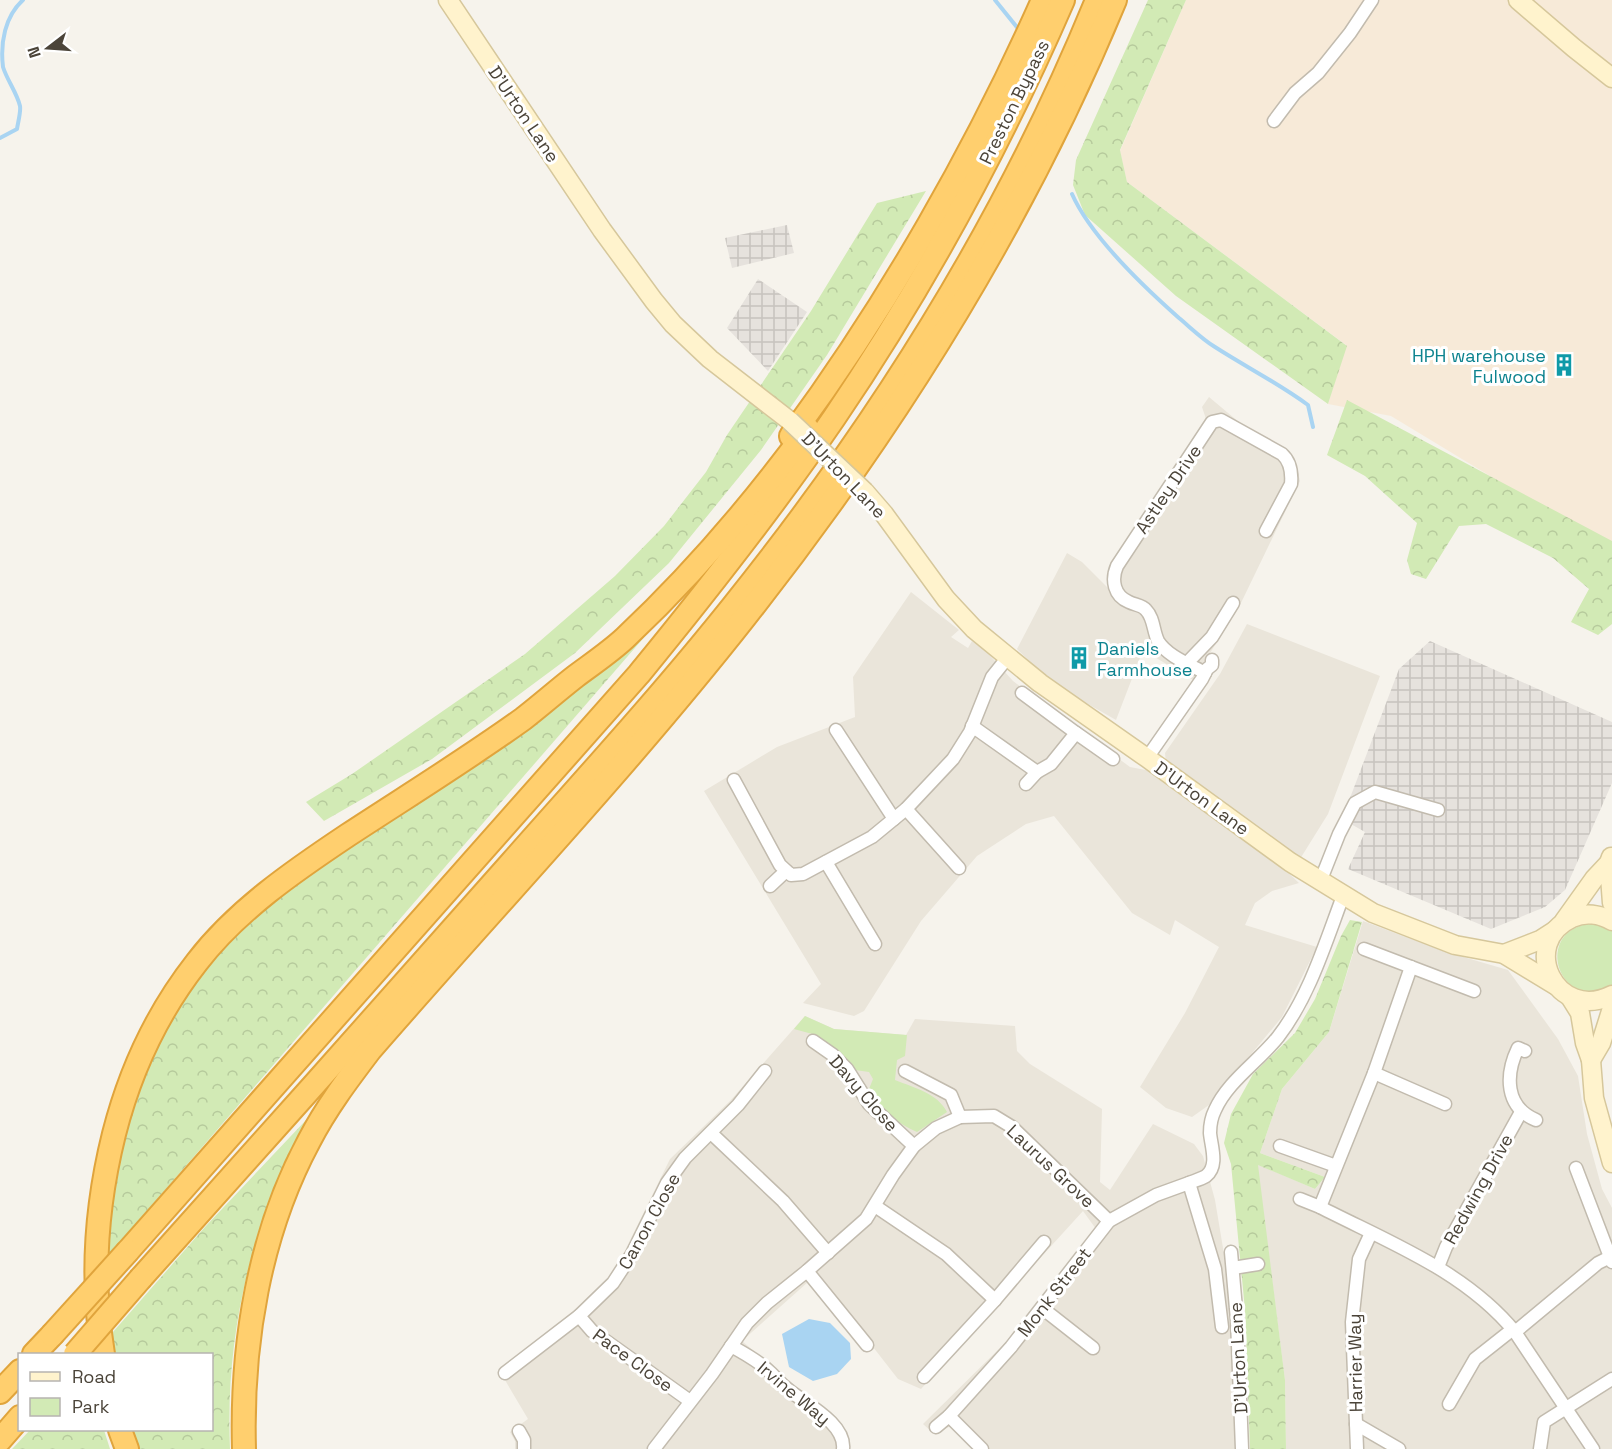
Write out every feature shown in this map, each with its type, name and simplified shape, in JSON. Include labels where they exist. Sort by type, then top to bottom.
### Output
[{"type":"highway","points":[[562,687],[674,577],[761,476],[815,403],[878,306],[945,194],[1002,87],[1043,0]]},
{"type":"highway","name":"Preston Bypass","points":[[964,203],[1063,0]]},
{"type":"highway","points":[[76,1353],[660,695],[766,564],[852,448],[948,298],[1048,112],[1097,0]]},
{"type":"highway","points":[[244,1449],[248,1358],[265,1256],[274,1223],[295,1168],[329,1106],[377,1042],[674,705],[745,617],[864,458],[962,307],[1016,209],[1063,119],[1115,0]]},
{"type":"highway","points":[[103,1353],[97,1314],[95,1271],[100,1210],[108,1160],[134,1071],[151,1034],[177,988],[197,961],[222,934],[268,892],[321,853],[504,732],[622,640],[681,583],[769,482],[890,315],[964,203]]},
{"type":"highway","points":[[35,1353],[623,692],[711,586],[835,417],[897,319],[964,203]]},
{"type":"highway","points":[[0,1392],[18,1373]]},
{"type":"highway","points":[[0,1440],[18,1420]]},
{"type":"highway","points":[[120,1431],[127,1449]]},
{"type":"street","name":"D'Urton Lane","points":[[447,0],[602,230],[673,324],[710,359],[790,421],[865,492],[946,598],[974,629],[1075,708],[1320,882],[1373,914],[1455,945],[1504,954],[1555,985],[1570,997]]},
{"type":"street","points":[[1274,121],[1295,93],[1318,73],[1350,33],[1372,0]]},
{"type":"street","points":[[1518,0],[1612,78]]},
{"type":"street","name":"Astley Drive","points":[[1205,673],[1165,649],[1159,642],[1150,615],[1145,608],[1120,597],[1116,590],[1114,574],[1168,486],[1212,422],[1216,420],[1221,420],[1287,459],[1292,477],[1291,484],[1266,531]]},
{"type":"street","points":[[1187,663],[1212,637],[1233,603]]},
{"type":"street","points":[[734,780],[780,865],[791,875],[803,874],[872,837],[906,809],[953,759],[972,726],[992,677],[1008,657]]},
{"type":"street","points":[[1147,758],[1212,665],[1212,660]]},
{"type":"street","points":[[1022,693],[1113,759]]},
{"type":"street","points":[[972,726],[1036,772]]},
{"type":"street","points":[[836,730],[894,819]]},
{"type":"street","points":[[1026,784],[1036,772],[1051,764],[1076,733]]},
{"type":"street","points":[[1320,882],[1339,834],[1355,803],[1376,792],[1438,810]]},
{"type":"street","points":[[736,813],[748,806]]},
{"type":"street","points":[[906,809],[959,868]]},
{"type":"street","points":[[1611,859],[1612,903]]},
{"type":"street","points":[[1555,985],[1546,962],[1546,950],[1550,939],[1611,859]]},
{"type":"street","points":[[826,862],[875,944]]},
{"type":"street","points":[[770,886],[786,871]]},
{"type":"street","name":"Monk Street","points":[[936,1426],[949,1416],[1011,1347],[1109,1221],[1156,1195],[1205,1177],[1211,1171],[1214,1159],[1210,1130],[1215,1110],[1231,1086],[1277,1038],[1293,1015],[1312,976],[1344,896]]},
{"type":"street","points":[[1504,954],[1540,940],[1577,915],[1592,914],[1612,921]]},
{"type":"street","points":[[1364,949],[1474,991]]},
{"type":"street","points":[[1320,1207],[1374,1073],[1411,967]]},
{"type":"street","points":[[1570,997],[1591,1002],[1612,995]]},
{"type":"street","points":[[1570,997],[1580,1013],[1585,1043],[1591,1060],[1594,1098],[1612,1163]]},
{"type":"street","points":[[1591,1060],[1601,1043],[1612,1008]]},
{"type":"street","name":"Davy Close","points":[[813,1041],[833,1055],[847,1069],[869,1104],[914,1146]]},
{"type":"street","name":"Redwing Drive","points":[[1525,1051],[1518,1048],[1510,1072],[1512,1095],[1521,1112],[1536,1120]]},
{"type":"street","name":"Canon Close","points":[[613,1283],[632,1254],[667,1183],[685,1158],[711,1133],[765,1071]]},
{"type":"street","points":[[905,1071],[951,1095],[960,1117]]},
{"type":"street","points":[[1374,1073],[1445,1104]]},
{"type":"street","name":"Redwing Drive","points":[[1438,1267],[1446,1247],[1521,1112]]},
{"type":"street","name":"Laurus Grove","points":[[654,1449],[747,1323],[767,1303],[866,1219],[914,1146],[936,1128],[960,1117],[994,1116],[1012,1127],[1109,1221]]},
{"type":"street","points":[[711,1133],[783,1201],[828,1253]]},
{"type":"street","points":[[1280,1146],[1336,1166]]},
{"type":"street","points":[[1449,1404],[1475,1359],[1598,1263],[1611,1260],[1576,1168]]},
{"type":"street","points":[[1189,1183],[1215,1269],[1222,1327]]},
{"type":"street","name":"Redwing Drive","points":[[1300,1199],[1438,1267],[1464,1285],[1514,1330],[1593,1449]]},
{"type":"street","points":[[875,1206],[946,1254],[995,1300]]},
{"type":"street","name":"Harrier Way","points":[[1357,1449],[1352,1322],[1359,1259],[1371,1233]]},
{"type":"street","points":[[924,1377],[995,1300],[1044,1242]]},
{"type":"street","name":"D'Urton Lane","points":[[1231,1252],[1238,1320],[1242,1449]]},
{"type":"street","points":[[1233,1268],[1258,1264]]},
{"type":"street","points":[[807,1271],[867,1345]]},
{"type":"street","name":"Pace Close","points":[[505,1373],[579,1316],[613,1283]]},
{"type":"street","points":[[1042,1308],[1093,1348]]},
{"type":"street","name":"Pace Close","points":[[579,1316],[592,1331],[690,1401]]},
{"type":"street","name":"Irvine Way","points":[[731,1346],[751,1357],[784,1387],[812,1405],[840,1432],[843,1449]]},
{"type":"street","points":[[1540,1449],[1544,1422],[1612,1379]]},
{"type":"street","points":[[949,1416],[982,1449]]},
{"type":"street","name":"Harrier Way","points":[[1356,1424],[1399,1449]]},
{"type":"street","points":[[519,1431],[524,1440],[524,1449]]},
{"type":"shaded area","points":[[1186,0],[1612,0],[1612,550],[1391,416],[1328,404],[1346,345],[1127,182],[1120,151]]},
{"type":"shaded area","points":[[787,225],[794,253],[732,268],[725,238]]},
{"type":"shaded area","points":[[758,279],[807,312],[768,371],[727,328]]},
{"type":"shaded area","points":[[1209,397],[1246,428],[1283,447],[1296,465],[1300,481],[1239,607],[1193,680],[1143,650],[1116,720],[1053,684],[1017,649],[1067,553],[1082,562],[1108,588],[1109,569],[1169,475],[1207,422],[1202,407]]},
{"type":"shaded area","points":[[911,592],[959,630],[951,637],[968,648],[972,641],[986,651],[1013,681],[1130,767],[1156,772],[1277,862],[1299,883],[1272,891],[1255,903],[1245,925],[1317,947],[1282,1017],[1209,1105],[1192,1117],[1166,1108],[1140,1087],[1185,1013],[1219,947],[1175,920],[1170,935],[1132,913],[1054,816],[1026,824],[977,856],[921,921],[864,1011],[854,1016],[803,1003],[821,984],[704,791],[777,747],[855,717],[853,677]]},
{"type":"shaded area","points":[[1247,624],[1380,676],[1328,814],[1300,859],[1166,763],[1165,753],[1220,674]]},
{"type":"shaded area","points":[[1430,641],[1612,722],[1612,783],[1565,890],[1545,907],[1491,929],[1348,869],[1365,832],[1342,819],[1399,669]]},
{"type":"shaded area","points":[[1363,921],[1443,951],[1508,970],[1558,1039],[1578,1076],[1587,1134],[1602,1189],[1612,1208],[1612,1449],[1286,1449],[1285,1380],[1257,1164],[1315,1189],[1325,1177],[1260,1153],[1282,1089],[1329,1032]]},
{"type":"shaded area","points":[[805,1016],[834,1029],[906,1035],[915,1019],[1015,1026],[1017,1051],[1030,1064],[1102,1109],[1100,1182],[1110,1190],[1153,1124],[1194,1144],[1203,1156],[1215,1200],[1229,1284],[1236,1449],[974,1449],[951,1426],[934,1434],[923,1424],[1010,1338],[1096,1229],[1083,1211],[921,1389],[898,1379],[873,1347],[867,1352],[808,1282],[742,1341],[813,1401],[847,1435],[848,1449],[515,1449],[515,1441],[510,1432],[528,1419],[499,1370],[594,1296],[614,1273],[670,1159],[730,1101]]},
{"type":"green space","points":[[1148,0],[1186,0],[1120,150],[1127,182],[1347,346],[1328,404],[1176,296],[1085,215],[1073,185],[1076,160]]},
{"type":"green space","points":[[926,191],[827,355],[761,450],[669,563],[575,653],[432,759],[324,821],[306,802],[352,774],[525,654],[615,576],[664,526],[706,472],[727,435],[811,311],[877,203]]},
{"type":"green space","points":[[1347,400],[1612,541],[1612,624],[1598,635],[1571,622],[1589,589],[1553,558],[1486,524],[1459,526],[1426,579],[1411,574],[1407,560],[1417,523],[1365,476],[1327,455]]},
{"type":"green space","points":[[686,589],[106,1258],[114,1167],[140,1078],[183,996],[240,925]]},
{"type":"green space","points":[[1350,920],[1362,922],[1329,1032],[1282,1089],[1260,1153],[1325,1177],[1315,1189],[1258,1165],[1285,1380],[1286,1449],[1250,1449],[1245,1310],[1231,1164],[1224,1143],[1231,1114],[1253,1074],[1295,1033],[1315,999]]},
{"type":"green space","points":[[1594,923],[1612,931],[1612,985],[1594,992],[1578,990],[1566,981],[1559,968],[1557,953],[1562,939],[1574,928]]},
{"type":"green space","points":[[805,1016],[834,1029],[907,1035],[905,1056],[897,1060],[895,1080],[931,1096],[943,1105],[947,1112],[917,1132],[895,1120],[876,1103],[872,1096],[869,1089],[873,1079],[869,1072],[855,1070],[816,1035],[794,1029]]},
{"type":"green space","points":[[307,1119],[271,1198],[246,1279],[232,1362],[230,1449],[136,1449],[129,1431],[213,1431],[213,1353],[109,1353],[106,1340],[205,1227]]},
{"type":"green space","points":[[29,1431],[104,1431],[110,1449],[12,1449]]},
{"type":"water","points":[[809,1319],[830,1323],[850,1343],[851,1359],[837,1374],[813,1381],[789,1367],[782,1334]]},
{"type":"waterway","points":[[0,138],[17,129],[19,101],[3,67],[2,49],[8,22],[23,0]]},
{"type":"waterway","points":[[995,0],[1020,31]]},
{"type":"waterway","points":[[1072,194],[1105,244],[1150,292],[1210,344],[1308,405],[1313,427]]},
{"type":"place","name":"HPH warehouse Fulwood","points":[[1564,365]]},
{"type":"place","name":"Daniels Farmhouse","points":[[1079,658]]}]
